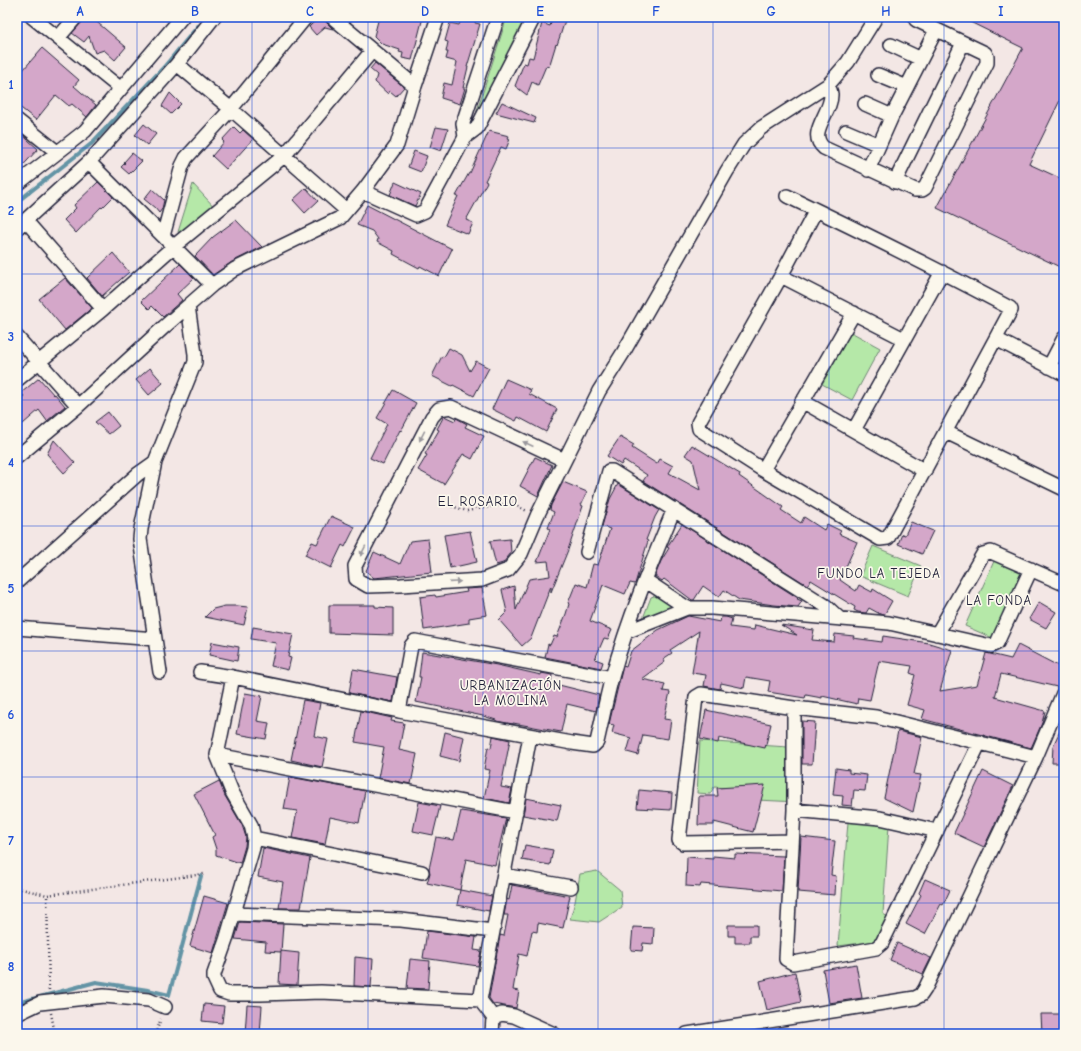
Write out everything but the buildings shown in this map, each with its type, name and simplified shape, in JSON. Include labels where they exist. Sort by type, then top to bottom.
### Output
[{"type":"street","points":[[32,17],[121,89]]},
{"type":"street","points":[[58,38],[76,17]]},
{"type":"street","points":[[17,184],[85,131],[182,17]]},
{"type":"street","points":[[103,309],[22,225],[89,162],[177,64],[214,17]]},
{"type":"street","points":[[163,236],[184,162],[231,109],[306,17]]},
{"type":"street","points":[[332,17],[344,22],[372,51],[415,86]]},
{"type":"street","points":[[17,457],[78,406],[212,285],[235,269],[340,218],[363,191],[397,145],[438,17]]},
{"type":"street","points":[[465,137],[463,123],[498,17]]},
{"type":"street","points":[[363,191],[416,215],[425,212],[465,137],[477,128],[534,17]]},
{"type":"street","points":[[564,460],[451,407],[439,409],[432,417],[355,566],[356,579],[368,586],[400,585],[482,580],[508,570],[521,554],[536,516],[564,460],[599,390],[623,353],[744,144],[761,128],[828,85],[848,62],[876,17]]},
{"type":"street","points":[[828,85],[831,93],[831,99],[818,131],[818,142],[824,148],[868,170],[918,191],[922,190],[927,185],[987,62],[987,57],[985,53],[916,20]]},
{"type":"street","points":[[868,170],[906,87],[936,30]]},
{"type":"street","points":[[896,182],[964,43]]},
{"type":"street","points":[[891,45],[921,59]]},
{"type":"street","points":[[17,380],[103,309],[173,247],[284,156],[372,51]]},
{"type":"street","points":[[177,64],[231,109],[346,210]]},
{"type":"street","points":[[878,75],[906,87]]},
{"type":"street","points":[[865,104],[892,116]]},
{"type":"street","points":[[17,120],[57,152]]},
{"type":"street","points":[[846,131],[879,145]]},
{"type":"street","points":[[89,162],[212,285]]},
{"type":"street","points":[[787,196],[816,210],[942,272],[1010,308],[1010,313],[925,471],[888,538],[884,539],[763,470],[699,429],[698,423],[781,276],[816,210]]},
{"type":"street","points":[[854,430],[942,272]]},
{"type":"street","points":[[781,276],[904,339]]},
{"type":"street","points":[[160,672],[140,539],[142,516],[155,462],[195,362],[188,306]]},
{"type":"street","points":[[763,470],[854,313]]},
{"type":"street","points":[[17,337],[78,406]]},
{"type":"street","points":[[1049,367],[1064,338]]},
{"type":"street","points":[[996,339],[1064,374]]},
{"type":"street","points":[[802,401],[925,471]]},
{"type":"street","points":[[946,432],[1064,489]]},
{"type":"street","points":[[17,582],[138,474],[155,462]]},
{"type":"street","points":[[587,552],[610,471],[674,509],[826,606],[840,619]]},
{"type":"street","points":[[200,672],[233,677],[530,736],[593,746],[597,742],[612,678],[626,632],[645,580],[674,509]]},
{"type":"street","points":[[937,634],[983,554],[991,552],[1064,584]]},
{"type":"street","points":[[626,632],[687,608],[712,608],[899,625],[992,646],[997,643],[1031,569]]},
{"type":"street","points":[[645,580],[687,608]]},
{"type":"street","points":[[17,628],[155,639]]},
{"type":"street","points":[[399,711],[411,646],[416,641],[612,678]]},
{"type":"street","points":[[233,677],[217,756],[232,792],[251,825],[254,838],[253,848],[234,914],[214,974],[214,978],[220,991],[261,994],[321,992],[480,1000],[494,1017],[492,1034]]},
{"type":"street","points":[[687,1034],[915,998],[921,995],[1036,757],[1064,692]]},
{"type":"street","points":[[792,841],[683,843],[679,840],[696,697],[701,694],[794,708],[876,717],[1036,757]]},
{"type":"street","points":[[794,708],[794,810],[786,959],[793,963],[876,948],[879,946],[980,742]]},
{"type":"street","points":[[480,1000],[530,736]]},
{"type":"street","points":[[217,756],[516,812]]},
{"type":"street","points":[[794,810],[880,818],[936,831]]},
{"type":"street","points":[[254,838],[422,872]]},
{"type":"street","points":[[504,875],[571,887]]},
{"type":"street","points":[[234,914],[397,920],[493,931]]},
{"type":"street","points":[[17,1014],[40,1003],[104,996],[149,1000],[166,1007]]},
{"type":"street","points":[[494,1017],[502,1014],[514,1016],[554,1034]]},
{"type":"path","points":[[448,505],[467,511],[511,503],[536,516]]},
{"type":"path","points":[[17,888],[47,895],[204,874]]},
{"type":"path","points":[[47,895],[49,1002],[55,1034]]},
{"type":"path","points":[[155,1034],[166,1007]]},
{"type":"green space","points":[[507,17],[526,17],[474,120]]},
{"type":"green space","points":[[193,184],[217,210],[181,237],[178,232]]},
{"type":"green space","points":[[851,332],[880,348],[852,400],[822,384]]},
{"type":"green space","points":[[873,546],[921,566],[908,596],[860,576]]},
{"type":"green space","points":[[995,559],[1034,575],[1004,643],[965,626]]},
{"type":"green space","points":[[657,595],[678,606],[642,621],[651,597]]},
{"type":"green space","points":[[700,741],[802,748],[798,802],[757,800],[758,790],[714,787],[710,794],[697,793]]},
{"type":"green space","points":[[848,822],[889,825],[883,914],[890,918],[878,941],[838,946]]},
{"type":"green space","points":[[597,871],[620,890],[622,907],[599,922],[570,919],[580,874]]},
{"type":"waterway","points":[[17,202],[91,144],[164,67],[198,26]]},
{"type":"waterway","points":[[17,1003],[96,982],[148,990],[169,995],[201,876]]},
{"type":"district","name":"EL ROSARIO","points":[[478,501]]},
{"type":"district","name":"FUNDO LA TEJEDA","points":[[879,573]]},
{"type":"district","name":"LA FONDA","points":[[999,600]]},
{"type":"district","name":"URBANIZACIÓN LA MOLINA","points":[[511,692]]}]
